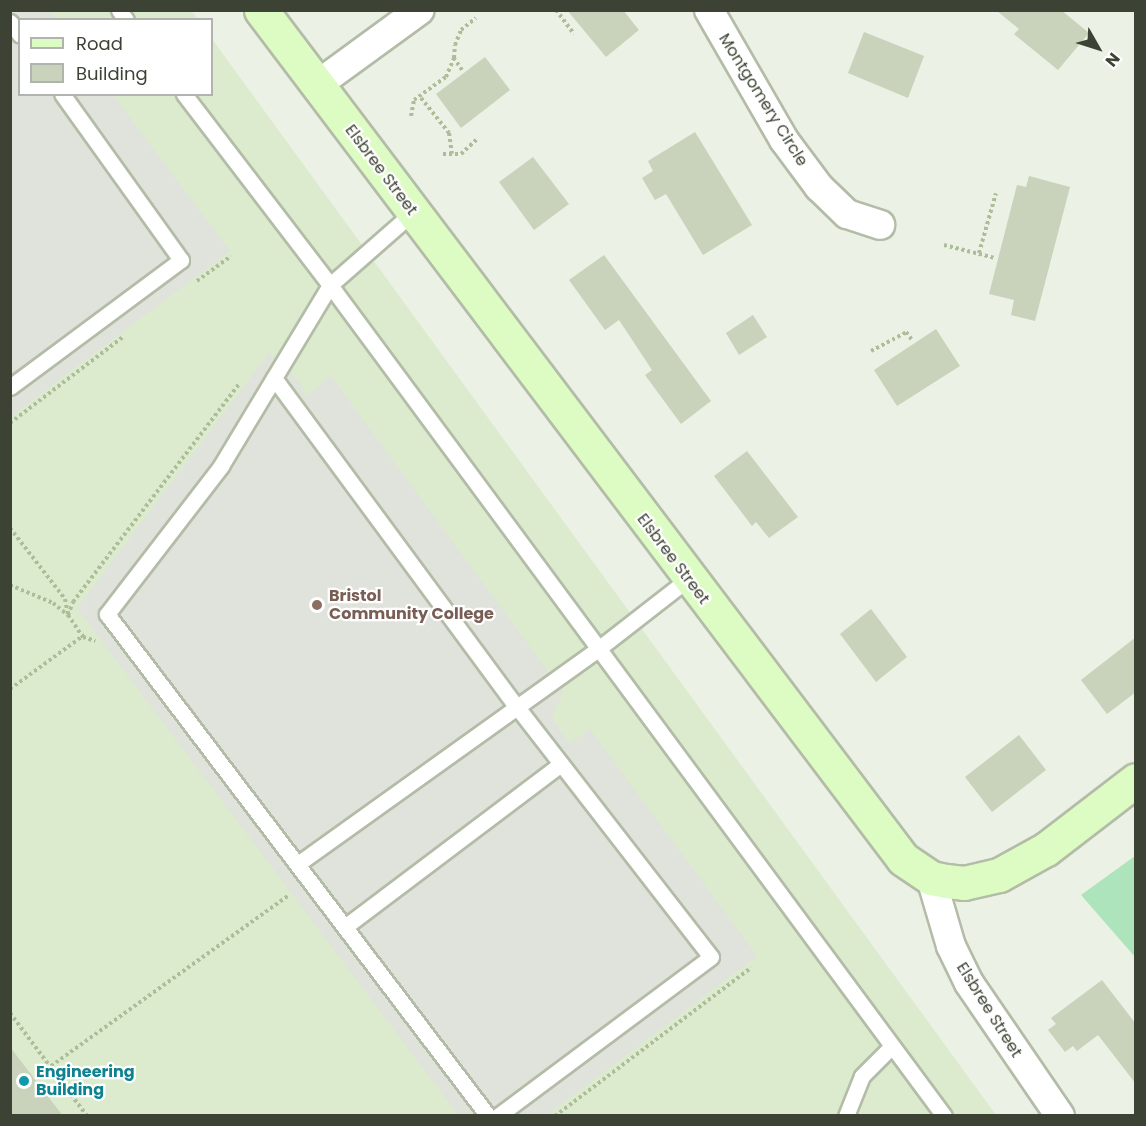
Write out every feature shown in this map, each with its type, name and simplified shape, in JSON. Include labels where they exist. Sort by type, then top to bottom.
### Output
[{"type":"street","name":"Elsbree Street","points":[[261,10],[892,848],[911,867],[931,878],[951,946],[969,982],[1060,1116]]},
{"type":"street","points":[[317,85],[420,10]]},
{"type":"street","name":"Montgomery Circle","points":[[709,10],[784,140],[819,187],[847,214],[880,225]]},
{"type":"street","points":[[931,878],[964,883],[1015,868],[1136,780]]},
{"type":"lane","points":[[10,387],[181,260],[63,96]]},
{"type":"lane","points":[[186,96],[330,285],[944,1116]]},
{"type":"lane","points":[[412,213],[330,285],[221,466],[107,614],[299,863],[488,1116]]},
{"type":"lane","points":[[274,378],[517,707],[711,957],[498,1116]]},
{"type":"lane","points":[[299,863],[598,649],[688,579]]},
{"type":"lane","points":[[346,926],[561,764]]},
{"type":"lane","points":[[846,1116],[862,1076],[892,1046]]},
{"type":"path","points":[[556,10],[574,34]]},
{"type":"path","points":[[411,116],[409,108],[446,77],[454,58],[461,30],[476,18]]},
{"type":"path","points":[[454,58],[462,70]]},
{"type":"path","points":[[421,98],[449,133],[452,154]]},
{"type":"path","points":[[443,154],[460,154],[477,140]]},
{"type":"path","points":[[979,253],[996,193]]},
{"type":"path","points":[[944,245],[995,258]]},
{"type":"path","points":[[194,284],[231,256]]},
{"type":"path","points":[[10,423],[130,332]]},
{"type":"path","points":[[871,351],[906,332],[912,340]]},
{"type":"path","points":[[68,615],[73,602],[243,378]]},
{"type":"path","points":[[10,528],[65,599],[68,615]]},
{"type":"path","points":[[10,585],[53,603],[68,615],[82,637]]},
{"type":"path","points":[[10,689],[110,618]]},
{"type":"path","points":[[51,1066],[292,893]]},
{"type":"path","points":[[555,1116],[751,968]]},
{"type":"path","points":[[10,1013],[87,1116]]},
{"type":"shaded area","name":"Bristol Community College","points":[[10,11],[191,11],[197,18],[18,18],[18,96],[213,96],[213,40],[996,1115],[11,1115]]},
{"type":"shaded area","points":[[11,11],[50,11],[56,18],[18,18],[18,96],[114,96],[230,251],[11,416]]},
{"type":"shaded area","points":[[269,353],[299,381],[306,396],[331,376],[563,692],[552,717],[569,744],[590,729],[757,956],[547,1115],[458,1115],[77,608]]},
{"type":"green space","points":[[1135,856],[1135,957],[1081,895]]},
{"type":"building","points":[[567,10],[623,10],[639,30],[606,57]]},
{"type":"building","points":[[996,10],[1061,10],[1089,33],[1058,70],[1014,34],[1019,29]]},
{"type":"building","points":[[864,32],[924,56],[908,98],[848,73]]},
{"type":"building","points":[[485,57],[510,90],[461,128],[436,94]]},
{"type":"building","points":[[695,132],[752,225],[703,255],[666,194],[655,200],[642,178],[653,171],[648,161]]},
{"type":"building","points":[[533,157],[569,204],[534,230],[499,182]]},
{"type":"building","points":[[1029,176],[1070,187],[1035,321],[1011,315],[1014,300],[989,294],[1017,185],[1026,187]]},
{"type":"building","points":[[604,255],[711,401],[681,424],[645,375],[652,370],[619,320],[605,330],[569,280]]},
{"type":"building","points":[[753,315],[767,337],[739,355],[726,333]]},
{"type":"building","points":[[936,329],[960,366],[897,406],[874,370]]},
{"type":"building","points":[[747,451],[798,517],[769,538],[756,522],[752,526],[714,476]]},
{"type":"building","points":[[871,609],[907,657],[876,682],[840,634]]},
{"type":"building","points":[[1136,637],[1136,692],[1107,714],[1081,680]]},
{"type":"building","points":[[1019,735],[1046,770],[992,812],[965,777]]},
{"type":"building","points":[[1102,980],[1136,1024],[1136,1084],[1098,1035],[1077,1051],[1073,1046],[1065,1052],[1048,1030],[1056,1024],[1051,1018]]},
{"type":"building","name":"Engineering Building","points":[[10,1047],[63,1116],[10,1116]]},
{"type":"place","name":"Bristol Community College","points":[[317,605]]},
{"type":"place","name":"Engineering Building","points":[[24,1081]]}]
